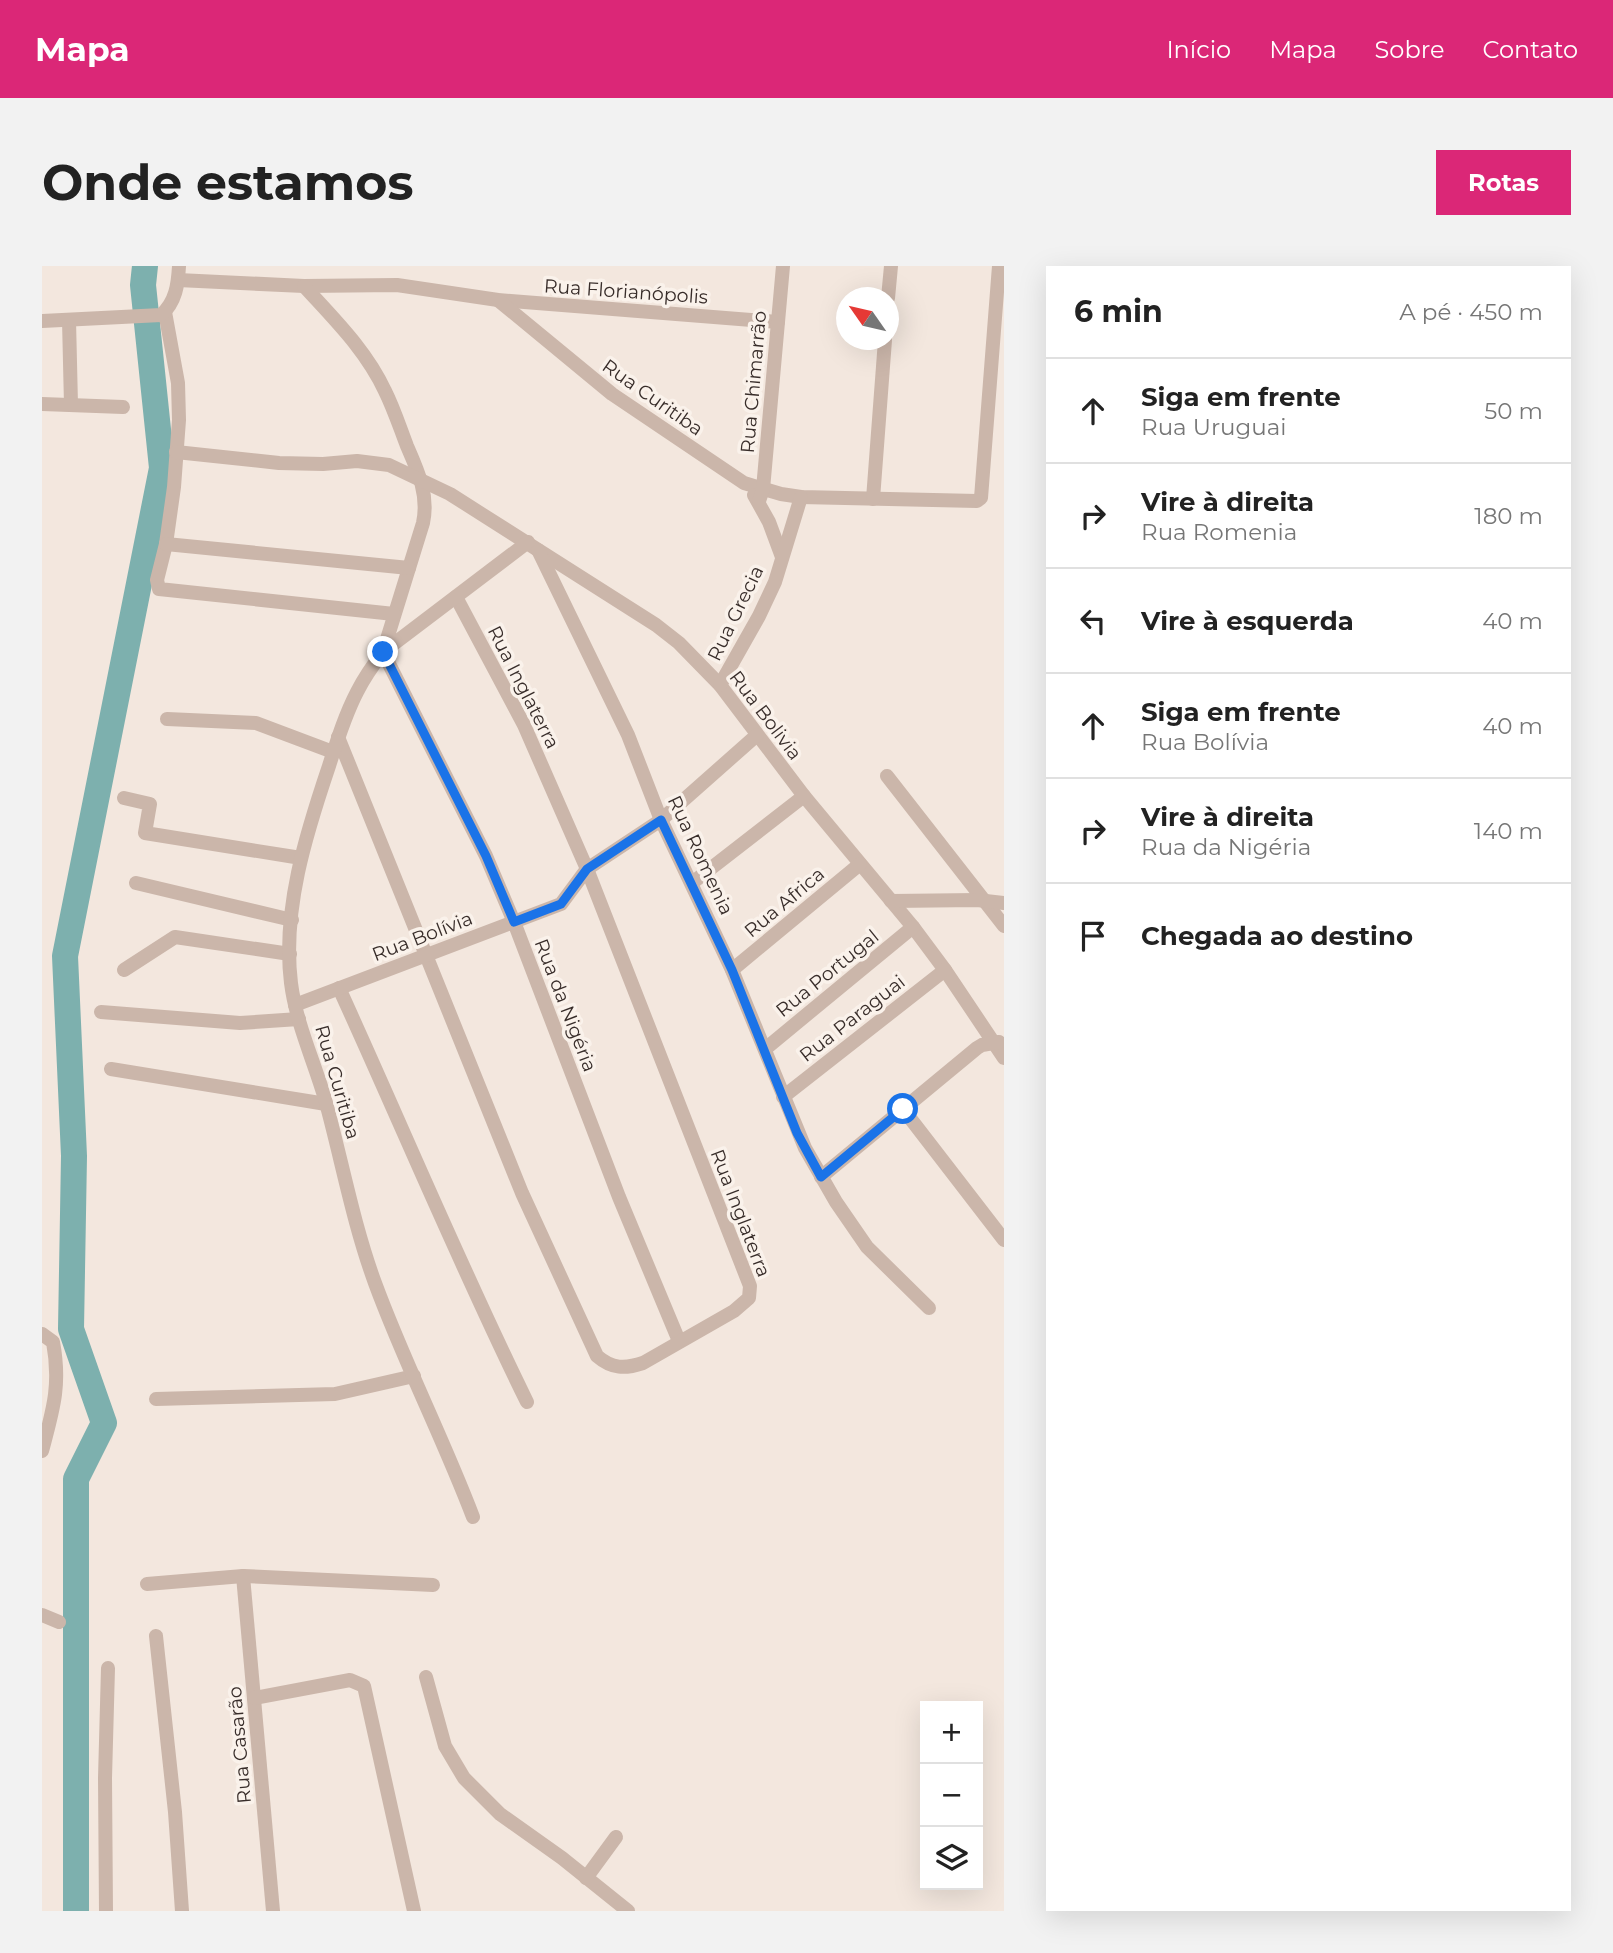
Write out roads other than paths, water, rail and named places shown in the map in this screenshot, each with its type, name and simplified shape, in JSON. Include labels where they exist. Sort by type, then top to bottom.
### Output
[{"type":"street","name":"Rua Chimarrão","points":[[761,495],[783,266]]},
{"type":"street","points":[[889,287],[891,266]]},
{"type":"street","points":[[761,495],[980,500],[999,266]]},
{"type":"street","name":"Rua Florianópolis","points":[[178,273],[304,286],[397,285],[498,300],[778,322]]},
{"type":"street","points":[[42,321],[130,318],[161,314],[175,294],[178,273]]},
{"type":"street","points":[[304,286],[349,335],[374,370],[386,392],[420,478],[425,501],[425,513],[383,652]]},
{"type":"street","name":"Rua Curitiba","points":[[498,300],[612,394],[744,483]]},
{"type":"street","points":[[161,314],[178,383],[179,420],[174,487],[157,585],[163,591],[394,614]]},
{"type":"street","points":[[69,320],[71,405]]},
{"type":"street","points":[[873,499],[884,350]]},
{"type":"street","points":[[42,404],[123,407]]},
{"type":"street","name":"Rua Bolivia","points":[[176,452],[279,463],[370,461],[389,465],[420,478],[533,545],[656,625],[679,643],[720,685],[804,796],[913,927],[998,1042],[1004,1058]]},
{"type":"street","name":"Rua Grecia","points":[[744,483],[761,495],[782,557]]},
{"type":"street","name":"Rua Grecia","points":[[720,685],[763,608],[802,497]]},
{"type":"street","points":[[166,544],[409,568]]},
{"type":"street","points":[[383,652],[456,597],[533,545]]},
{"type":"street","name":"Rua Romenia","points":[[533,545],[628,735],[661,820],[732,970],[797,1133],[821,1177],[867,1247],[929,1308]]},
{"type":"street","name":"Rua Inglaterra","points":[[338,737],[536,1226],[597,1356],[612,1367],[643,1363],[734,1311],[749,1298],[750,1286],[587,869],[524,725],[456,597]]},
{"type":"street","name":"Rua Curitiba","points":[[383,652],[357,691],[338,737],[301,858],[292,920],[291,984],[326,1104],[361,1242],[384,1308],[473,1517]]},
{"type":"street","name":"Rua da Nigéria","points":[[383,652],[486,856],[514,922],[619,1197],[679,1341]]},
{"type":"street","points":[[167,719],[256,723],[333,752]]},
{"type":"street","name":"Rua Bolívia","points":[[101,1012],[240,1023],[297,1012],[339,988],[561,904],[587,869],[661,820],[757,735]]},
{"type":"street","points":[[887,776],[1004,926]]},
{"type":"street","points":[[692,883],[804,796]]},
{"type":"street","points":[[124,798],[150,804],[145,832],[301,858]]},
{"type":"street","name":"Rua Africa","points":[[732,970],[860,863]]},
{"type":"street","points":[[136,883],[292,920]]},
{"type":"street","points":[[891,901],[976,900],[1004,903]]},
{"type":"street","name":"Rua Portugal","points":[[765,1049],[913,927]]},
{"type":"street","points":[[124,970],[175,937],[290,954]]},
{"type":"street","name":"Rua Paraguai","points":[[783,1097],[945,970]]},
{"type":"street","points":[[339,988],[483,1312],[527,1402]]},
{"type":"street","points":[[821,1177],[977,1048],[998,1042]]},
{"type":"street","points":[[111,1069],[326,1104]]},
{"type":"street","points":[[903,1109],[1004,1240]]},
{"type":"street","points":[[42,1334],[53,1342],[57,1365],[56,1399],[42,1451]]},
{"type":"street","points":[[156,1399],[335,1394],[414,1376]]},
{"type":"street","points":[[146,1584],[243,1576],[433,1585]]},
{"type":"street","name":"Rua Casarão","points":[[243,1576],[272,1911]]},
{"type":"street","points":[[42,1615],[59,1622]]},
{"type":"street","points":[[156,1636],[175,1812],[182,1911]]},
{"type":"street","points":[[106,1911],[108,1668]]},
{"type":"street","points":[[426,1677],[446,1746],[464,1779],[500,1814],[628,1911]]},
{"type":"street","points":[[254,1698],[350,1680],[364,1686],[414,1911]]},
{"type":"street","points":[[586,1878],[616,1837]]},
{"type":"waterway","points":[[76,1911],[76,1479],[104,1423],[71,1329],[74,1156],[65,956],[162,468],[143,285],[145,266]]}]
